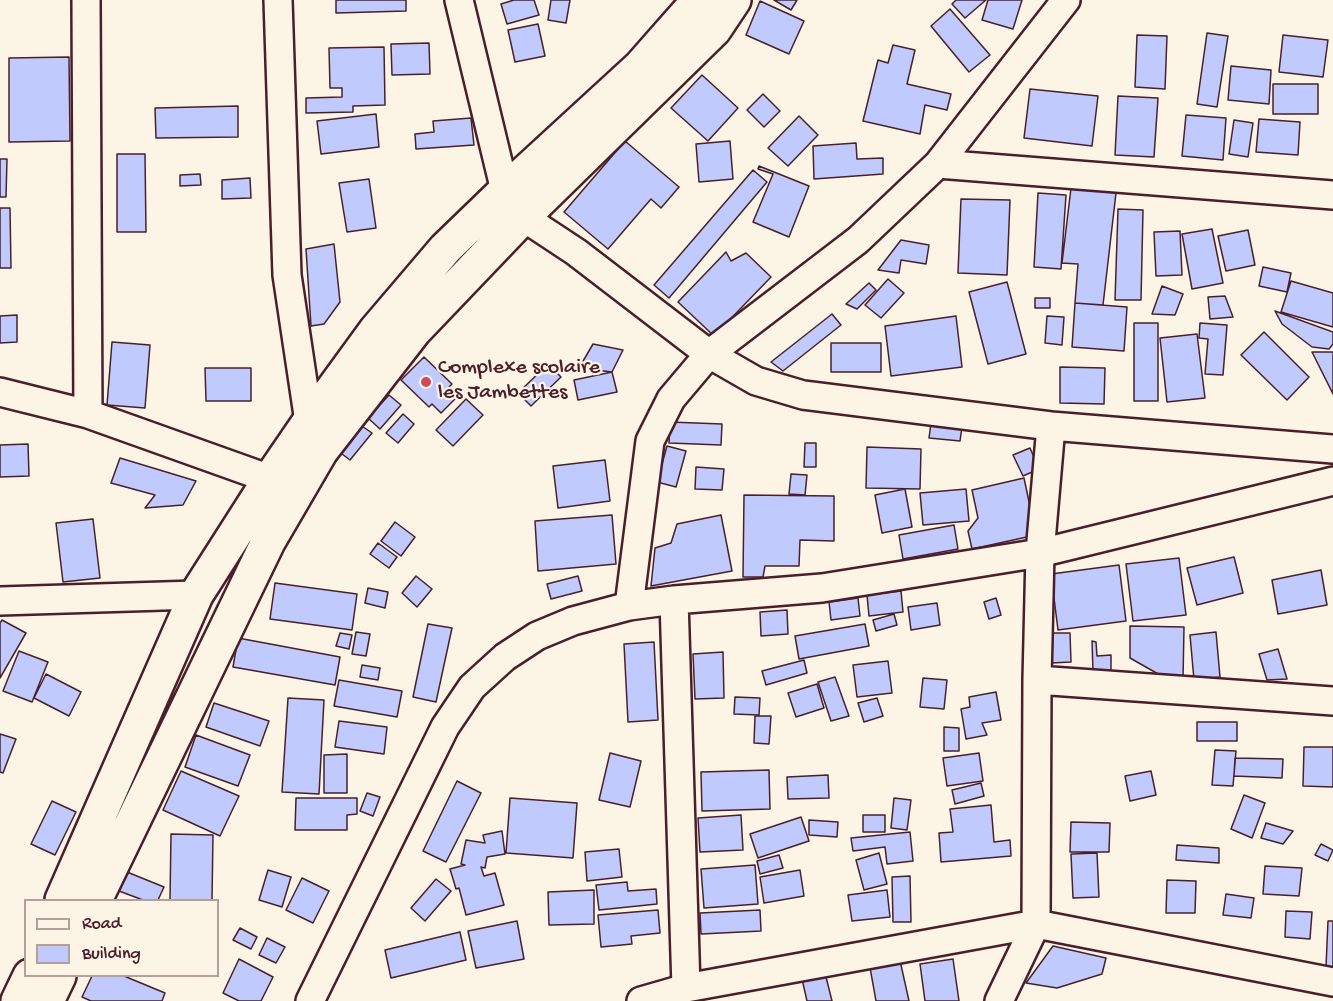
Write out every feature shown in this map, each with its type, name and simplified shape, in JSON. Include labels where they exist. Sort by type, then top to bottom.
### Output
[{"type":"street","points":[[86,0],[88,414]]},
{"type":"street","points":[[278,0],[287,274],[309,422]]},
{"type":"street","points":[[459,0],[514,204],[709,354],[756,381],[803,394],[1051,426],[1333,449]]},
{"type":"street","points":[[95,899],[268,542],[321,451],[514,204],[699,0]]},
{"type":"street","points":[[62,899],[195,595],[270,479],[376,330],[445,249],[514,204],[714,30],[734,0]]},
{"type":"street","points":[[629,606],[650,441],[671,399],[709,354],[858,240],[938,164],[1066,0]]},
{"type":"street","points":[[938,164],[1333,195]]},
{"type":"street","points":[[0,392],[88,414],[270,479]]},
{"type":"street","points":[[999,1001],[1035,924],[1040,553],[1051,426]]},
{"type":"street","points":[[310,1001],[446,727],[472,687],[505,657],[537,636],[573,621],[629,606],[822,588],[1040,553],[1333,481]]},
{"type":"street","points":[[0,601],[195,595]]},
{"type":"street","points":[[674,600],[686,988]]},
{"type":"street","points":[[1037,680],[1333,701]]},
{"type":"street","points":[[641,1001],[686,988],[1035,924],[1333,982]]},
{"type":"street","points":[[18,1001],[29,977]]},
{"type":"street","points":[[46,1001],[58,977]]},
{"type":"building","points":[[336,0],[406,0],[406,11],[336,13]]},
{"type":"building","points":[[514,0],[534,0],[539,15],[507,24],[501,4]]},
{"type":"building","points":[[551,0],[570,0],[566,23],[548,20]]},
{"type":"building","points":[[774,0],[797,0],[791,10]]},
{"type":"building","points":[[956,0],[986,0],[965,18],[952,4]]},
{"type":"building","points":[[988,0],[1022,0],[1013,29],[982,20]]},
{"type":"building","points":[[760,1],[804,21],[789,54],[746,35]]},
{"type":"building","points":[[950,9],[990,55],[969,72],[931,26]]},
{"type":"building","points":[[538,24],[545,56],[515,62],[508,30]]},
{"type":"building","points":[[1207,33],[1228,36],[1217,107],[1197,104]]},
{"type":"building","points":[[1137,35],[1167,36],[1165,89],[1135,87]]},
{"type":"building","points":[[1283,35],[1328,40],[1323,77],[1279,72]]},
{"type":"building","points":[[429,43],[430,74],[392,75],[391,44]]},
{"type":"building","points":[[893,45],[915,50],[907,84],[951,94],[947,110],[925,105],[920,134],[863,121],[878,60],[888,63]]},
{"type":"building","points":[[384,47],[385,105],[353,106],[353,112],[306,113],[306,98],[342,97],[342,88],[330,88],[329,48]]},
{"type":"building","points":[[69,57],[70,141],[9,142],[9,58]]},
{"type":"building","points":[[1231,66],[1271,70],[1269,104],[1228,100]]},
{"type":"building","points":[[702,75],[738,108],[708,141],[671,108]]},
{"type":"building","points":[[1273,84],[1318,84],[1318,114],[1273,114]]},
{"type":"building","points":[[1030,89],[1098,96],[1092,146],[1024,138]]},
{"type":"building","points":[[763,94],[780,111],[764,127],[747,110]]},
{"type":"building","points":[[1118,96],[1158,98],[1154,157],[1115,155]]},
{"type":"building","points":[[238,106],[238,137],[156,138],[155,108]]},
{"type":"building","points":[[376,114],[379,147],[321,154],[317,121]]},
{"type":"building","points":[[1186,115],[1226,118],[1223,160],[1182,156]]},
{"type":"building","points":[[799,116],[818,135],[788,166],[768,148]]},
{"type":"building","points":[[471,118],[474,145],[416,149],[415,134],[434,132],[433,121]]},
{"type":"building","points":[[1259,119],[1300,122],[1298,155],[1256,152]]},
{"type":"building","points":[[1234,120],[1253,123],[1248,157],[1229,154]]},
{"type":"building","points":[[625,141],[679,187],[661,208],[651,199],[608,249],[564,212]]},
{"type":"building","points":[[730,141],[733,179],[699,182],[696,144]]},
{"type":"building","points":[[856,143],[857,159],[883,158],[883,174],[814,179],[813,146]]},
{"type":"building","points":[[117,154],[145,154],[146,232],[117,232]]},
{"type":"building","points":[[0,159],[7,159],[6,197],[0,197]]},
{"type":"building","points":[[759,166],[809,186],[789,237],[753,222],[773,174],[758,169]]},
{"type":"building","points":[[753,170],[767,182],[669,298],[654,285]]},
{"type":"building","points":[[200,174],[201,185],[180,186],[180,175]]},
{"type":"building","points":[[250,178],[251,198],[222,199],[222,180]]},
{"type":"building","points":[[369,179],[376,228],[347,232],[339,183]]},
{"type":"building","points":[[1071,188],[1116,193],[1103,305],[1075,303],[1078,264],[1062,263]]},
{"type":"building","points":[[1038,193],[1066,195],[1061,269],[1034,267]]},
{"type":"building","points":[[961,199],[1010,200],[1007,275],[958,273]]},
{"type":"building","points":[[0,208],[10,208],[11,268],[0,268]]},
{"type":"building","points":[[1118,209],[1143,210],[1141,300],[1115,300]]},
{"type":"building","points":[[1212,229],[1223,283],[1192,289],[1182,234]]},
{"type":"building","points":[[1248,230],[1255,265],[1226,271],[1218,236]]},
{"type":"building","points":[[1180,231],[1182,275],[1156,276],[1154,232]]},
{"type":"building","points":[[901,240],[929,245],[926,264],[901,260],[899,273],[878,270]]},
{"type":"building","points":[[334,244],[340,302],[324,324],[311,326],[306,249]]},
{"type":"building","points":[[726,252],[731,261],[746,253],[771,277],[714,336],[678,302]]},
{"type":"building","points":[[1263,267],[1291,273],[1287,292],[1259,286]]},
{"type":"building","points":[[888,279],[904,293],[881,318],[865,305]]},
{"type":"building","points":[[1291,281],[1333,293],[1333,327],[1281,312]]},
{"type":"building","points":[[1007,282],[1026,354],[988,364],[969,292]]},
{"type":"building","points":[[869,283],[876,290],[857,309],[846,304]]},
{"type":"building","points":[[1162,286],[1183,294],[1175,315],[1152,314]]},
{"type":"building","points":[[1225,296],[1233,317],[1210,319],[1208,297]]},
{"type":"building","points":[[1035,298],[1050,298],[1050,308],[1035,308]]},
{"type":"building","points":[[1075,303],[1127,307],[1124,351],[1072,347]]},
{"type":"building","points":[[1275,311],[1333,332],[1333,344],[1329,349],[1312,347],[1282,324]]},
{"type":"building","points":[[832,314],[841,325],[783,371],[771,362]]},
{"type":"building","points":[[17,315],[17,342],[0,343],[0,316]]},
{"type":"building","points":[[956,316],[962,367],[891,376],[885,326]]},
{"type":"building","points":[[1047,316],[1064,317],[1062,345],[1045,343]]},
{"type":"building","points":[[1134,323],[1158,323],[1158,401],[1134,401]]},
{"type":"building","points":[[1200,323],[1227,325],[1223,375],[1205,374],[1208,339],[1199,338]]},
{"type":"building","points":[[1264,332],[1309,377],[1287,400],[1241,355]]},
{"type":"building","points":[[1197,334],[1205,398],[1167,402],[1160,338]]},
{"type":"building","points":[[112,342],[150,345],[145,408],[107,405]]},
{"type":"building","points":[[831,343],[881,343],[881,372],[831,372]]},
{"type":"building","points":[[593,344],[623,350],[612,372],[579,368]]},
{"type":"building","points":[[1312,352],[1333,352],[1333,394]]},
{"type":"building","points":[[424,357],[452,384],[449,387],[458,396],[441,413],[432,404],[429,407],[401,380]]},
{"type":"building","points":[[548,364],[561,377],[531,406],[518,393]]},
{"type":"building","points":[[1060,367],[1105,368],[1104,404],[1060,403]]},
{"type":"building","points":[[205,368],[251,368],[251,401],[206,401]]},
{"type":"building","points":[[612,372],[617,392],[578,400],[574,380]]},
{"type":"building","points":[[389,395],[401,405],[380,429],[368,418]]},
{"type":"building","points":[[466,399],[483,415],[453,446],[436,430]]},
{"type":"building","points":[[403,414],[414,424],[398,443],[386,433]]},
{"type":"building","points":[[670,422],[722,424],[721,445],[669,443]]},
{"type":"building","points":[[931,423],[962,427],[960,441],[929,438]]},
{"type":"building","points":[[359,424],[372,433],[350,460],[338,451]]},
{"type":"building","points":[[805,443],[816,443],[816,467],[804,467]]},
{"type":"building","points":[[28,444],[29,476],[0,477],[0,445]]},
{"type":"building","points":[[667,446],[686,451],[676,487],[657,482]]},
{"type":"building","points":[[867,447],[921,449],[920,489],[866,488]]},
{"type":"building","points":[[1030,448],[1039,469],[1023,476],[1013,455]]},
{"type":"building","points":[[120,458],[196,481],[183,505],[145,508],[155,495],[111,483]]},
{"type":"building","points":[[605,460],[610,501],[558,508],[553,466]]},
{"type":"building","points":[[696,467],[724,469],[722,490],[695,489]]},
{"type":"building","points":[[791,474],[807,475],[805,495],[789,494]]},
{"type":"building","points":[[1024,478],[1036,535],[972,549],[968,531],[978,518],[972,490]]},
{"type":"building","points":[[905,489],[912,527],[882,533],[875,495]]},
{"type":"building","points":[[966,489],[969,521],[923,525],[920,493]]},
{"type":"building","points":[[744,495],[834,496],[834,541],[800,540],[799,566],[765,566],[763,577],[743,577]]},
{"type":"building","points":[[612,515],[616,564],[538,571],[535,521]]},
{"type":"building","points":[[721,515],[732,571],[651,586],[655,548],[671,543],[677,524]]},
{"type":"building","points":[[93,519],[100,578],[63,582],[56,523]]},
{"type":"building","points":[[395,522],[415,537],[401,556],[381,541]]},
{"type":"building","points":[[954,525],[958,549],[903,559],[899,535]]},
{"type":"building","points":[[378,543],[397,557],[389,568],[370,554]]},
{"type":"building","points":[[1234,557],[1243,593],[1197,605],[1187,568]]},
{"type":"building","points":[[1179,558],[1186,615],[1133,621],[1126,564]]},
{"type":"building","points":[[1119,565],[1126,621],[1058,630],[1051,574]]},
{"type":"building","points":[[1321,570],[1327,605],[1278,614],[1272,580]]},
{"type":"building","points":[[416,576],[432,589],[417,607],[402,593]]},
{"type":"building","points":[[578,576],[582,591],[551,599],[547,584]]},
{"type":"building","points":[[275,583],[357,594],[352,630],[270,619]]},
{"type":"building","points":[[368,588],[388,592],[385,608],[365,603]]},
{"type":"building","points":[[901,591],[903,612],[869,616],[867,595]]},
{"type":"building","points":[[858,598],[860,616],[831,620],[829,602]]},
{"type":"building","points":[[996,598],[1001,615],[989,619],[984,602]]},
{"type":"building","points":[[937,603],[940,625],[911,630],[908,607]]},
{"type":"building","points":[[787,610],[788,634],[761,636],[760,612]]},
{"type":"building","points":[[894,614],[897,625],[876,631],[873,620]]},
{"type":"building","points":[[2,620],[26,633],[0,678],[0,623]]},
{"type":"building","points":[[428,624],[452,628],[436,702],[413,697]]},
{"type":"building","points":[[865,624],[869,646],[799,659],[795,636]]},
{"type":"building","points":[[1130,626],[1184,627],[1183,680],[1167,679],[1130,658]]},
{"type":"building","points":[[356,632],[370,634],[366,656],[352,654]]},
{"type":"building","points":[[1216,632],[1220,677],[1194,680],[1190,635]]},
{"type":"building","points":[[340,633],[352,635],[349,649],[336,646]]},
{"type":"building","points":[[1050,633],[1070,633],[1071,662],[1051,663]]},
{"type":"building","points":[[238,638],[340,657],[335,685],[233,667]]},
{"type":"building","points":[[1092,641],[1096,642],[1097,656],[1111,655],[1111,672],[1093,672]]},
{"type":"building","points":[[654,642],[658,720],[628,722],[624,644]]},
{"type":"building","points":[[1278,649],[1287,679],[1267,680],[1259,654]]},
{"type":"building","points":[[19,651],[48,662],[32,702],[3,691]]},
{"type":"building","points":[[723,652],[724,698],[695,699],[693,654]]},
{"type":"building","points":[[804,660],[807,673],[766,685],[762,671]]},
{"type":"building","points":[[888,661],[892,693],[857,697],[853,665]]},
{"type":"building","points":[[362,665],[380,668],[378,680],[360,677]]},
{"type":"building","points":[[46,674],[81,692],[69,716],[34,698]]},
{"type":"building","points":[[835,677],[849,716],[831,721],[818,682]]},
{"type":"building","points":[[923,678],[947,680],[944,709],[920,707]]},
{"type":"building","points":[[339,680],[402,691],[397,717],[334,706]]},
{"type":"building","points":[[817,684],[824,708],[796,717],[788,693]]},
{"type":"building","points":[[996,692],[1001,720],[982,723],[987,735],[966,739],[961,709],[970,707],[969,697]]},
{"type":"building","points":[[735,697],[760,698],[759,715],[734,714]]},
{"type":"building","points":[[288,698],[324,700],[319,794],[282,792]]},
{"type":"building","points":[[877,698],[883,716],[864,722],[858,703]]},
{"type":"building","points":[[214,703],[269,721],[260,746],[206,727]]},
{"type":"building","points":[[755,716],[771,716],[769,744],[754,743]]},
{"type":"building","points":[[339,721],[387,727],[384,754],[335,747]]},
{"type":"building","points":[[1197,722],[1237,722],[1237,741],[1197,741]]},
{"type":"building","points":[[944,727],[959,728],[959,751],[944,751]]},
{"type":"building","points":[[0,734],[16,739],[3,773],[0,772]]},
{"type":"building","points":[[196,735],[250,755],[238,786],[185,767]]},
{"type":"building","points":[[1304,747],[1333,747],[1333,787],[1303,786]]},
{"type":"building","points":[[1215,750],[1236,751],[1233,786],[1212,785]]},
{"type":"building","points":[[610,753],[641,761],[630,807],[599,800]]},
{"type":"building","points":[[979,753],[983,781],[947,786],[943,758]]},
{"type":"building","points":[[347,754],[347,793],[324,793],[324,755]]},
{"type":"building","points":[[1235,758],[1283,759],[1282,778],[1234,776]]},
{"type":"building","points":[[769,770],[770,809],[702,811],[701,772]]},
{"type":"building","points":[[181,771],[239,796],[220,836],[163,810]]},
{"type":"building","points":[[1151,771],[1156,795],[1130,801],[1125,776]]},
{"type":"building","points":[[828,775],[829,798],[788,799],[787,777]]},
{"type":"building","points":[[457,781],[481,793],[446,862],[423,851]]},
{"type":"building","points":[[981,783],[984,796],[955,804],[952,790]]},
{"type":"building","points":[[367,793],[380,797],[373,816],[360,811]]},
{"type":"building","points":[[1244,795],[1265,803],[1252,838],[1231,829]]},
{"type":"building","points":[[296,798],[357,798],[357,814],[347,815],[347,830],[295,830]]},
{"type":"building","points":[[510,798],[577,803],[573,858],[506,853]]},
{"type":"building","points":[[894,798],[911,800],[907,830],[891,828]]},
{"type":"building","points":[[52,801],[76,812],[55,855],[31,844]]},
{"type":"building","points":[[991,805],[994,842],[1010,840],[1011,856],[941,862],[939,833],[953,832],[950,809]]},
{"type":"building","points":[[741,815],[743,850],[700,852],[698,818]]},
{"type":"building","points":[[863,815],[885,815],[885,832],[863,832]]},
{"type":"building","points":[[801,817],[809,841],[758,858],[750,834]]},
{"type":"building","points":[[809,820],[838,822],[837,837],[809,835]]},
{"type":"building","points":[[1071,822],[1110,823],[1109,852],[1070,852]]},
{"type":"building","points":[[1266,823],[1293,831],[1283,844],[1261,838]]},
{"type":"building","points":[[502,831],[505,854],[487,857],[485,868],[481,867],[484,876],[495,873],[504,905],[466,915],[459,888],[456,889],[450,869],[465,865],[461,864],[466,840],[485,843],[483,835]]},
{"type":"building","points":[[910,832],[913,861],[887,864],[885,847],[853,851],[851,838]]},
{"type":"building","points":[[171,834],[213,835],[212,899],[170,899]]},
{"type":"building","points":[[1321,844],[1333,850],[1328,861],[1315,855]]},
{"type":"building","points":[[1177,845],[1219,848],[1219,863],[1176,860]]},
{"type":"building","points":[[619,849],[622,877],[587,881],[585,852]]},
{"type":"building","points":[[879,853],[887,884],[864,890],[856,860]]},
{"type":"building","points":[[1097,853],[1099,897],[1073,898],[1071,854]]},
{"type":"building","points":[[779,855],[783,868],[760,874],[757,861]]},
{"type":"building","points":[[755,865],[758,904],[704,908],[701,869]]},
{"type":"building","points":[[1265,866],[1302,868],[1299,896],[1263,894]]},
{"type":"building","points":[[268,870],[291,877],[282,907],[259,900]]},
{"type":"building","points":[[800,870],[804,896],[764,903],[760,877]]},
{"type":"building","points":[[127,872],[164,887],[158,899],[140,899],[119,891]]},
{"type":"building","points":[[910,876],[911,922],[893,922],[892,877]]},
{"type":"building","points":[[302,878],[329,891],[313,923],[286,910]]},
{"type":"building","points":[[436,879],[451,891],[425,921],[411,908]]},
{"type":"building","points":[[1167,880],[1196,881],[1195,913],[1166,913]]},
{"type":"building","points":[[627,882],[628,891],[656,889],[657,904],[599,910],[596,885]]},
{"type":"building","points":[[594,890],[594,924],[549,925],[548,892]]},
{"type":"building","points":[[887,890],[890,917],[852,921],[848,895]]},
{"type":"building","points":[[1226,894],[1254,898],[1251,918],[1223,915]]},
{"type":"building","points":[[658,910],[660,933],[631,936],[632,944],[601,947],[598,915]]},
{"type":"building","points":[[760,910],[761,931],[701,934],[700,913]]},
{"type":"building","points":[[1286,911],[1312,912],[1310,939],[1285,937]]},
{"type":"building","points":[[517,921],[524,959],[476,968],[468,931]]},
{"type":"building","points":[[1328,921],[1333,921],[1333,968],[1326,967]]},
{"type":"building","points":[[240,928],[257,937],[251,949],[233,940]]},
{"type":"building","points":[[460,932],[466,960],[391,978],[385,950]]},
{"type":"building","points":[[267,938],[285,947],[276,963],[259,955]]},
{"type":"building","points":[[1053,946],[1106,958],[1102,974],[1057,988],[1026,983]]},
{"type":"building","points":[[899,956],[909,1001],[876,1001],[869,962]]},
{"type":"building","points":[[239,959],[273,977],[261,1001],[239,1001],[223,993]]},
{"type":"building","points":[[953,959],[959,1001],[925,1001],[920,964]]},
{"type":"building","points":[[825,973],[832,1001],[807,1001],[802,979]]},
{"type":"building","points":[[92,977],[126,977],[165,993],[162,1001],[91,1001],[82,997]]},
{"type":"place","name":"Complexe scolaire les Jambettes","points":[[426,382]]}]
